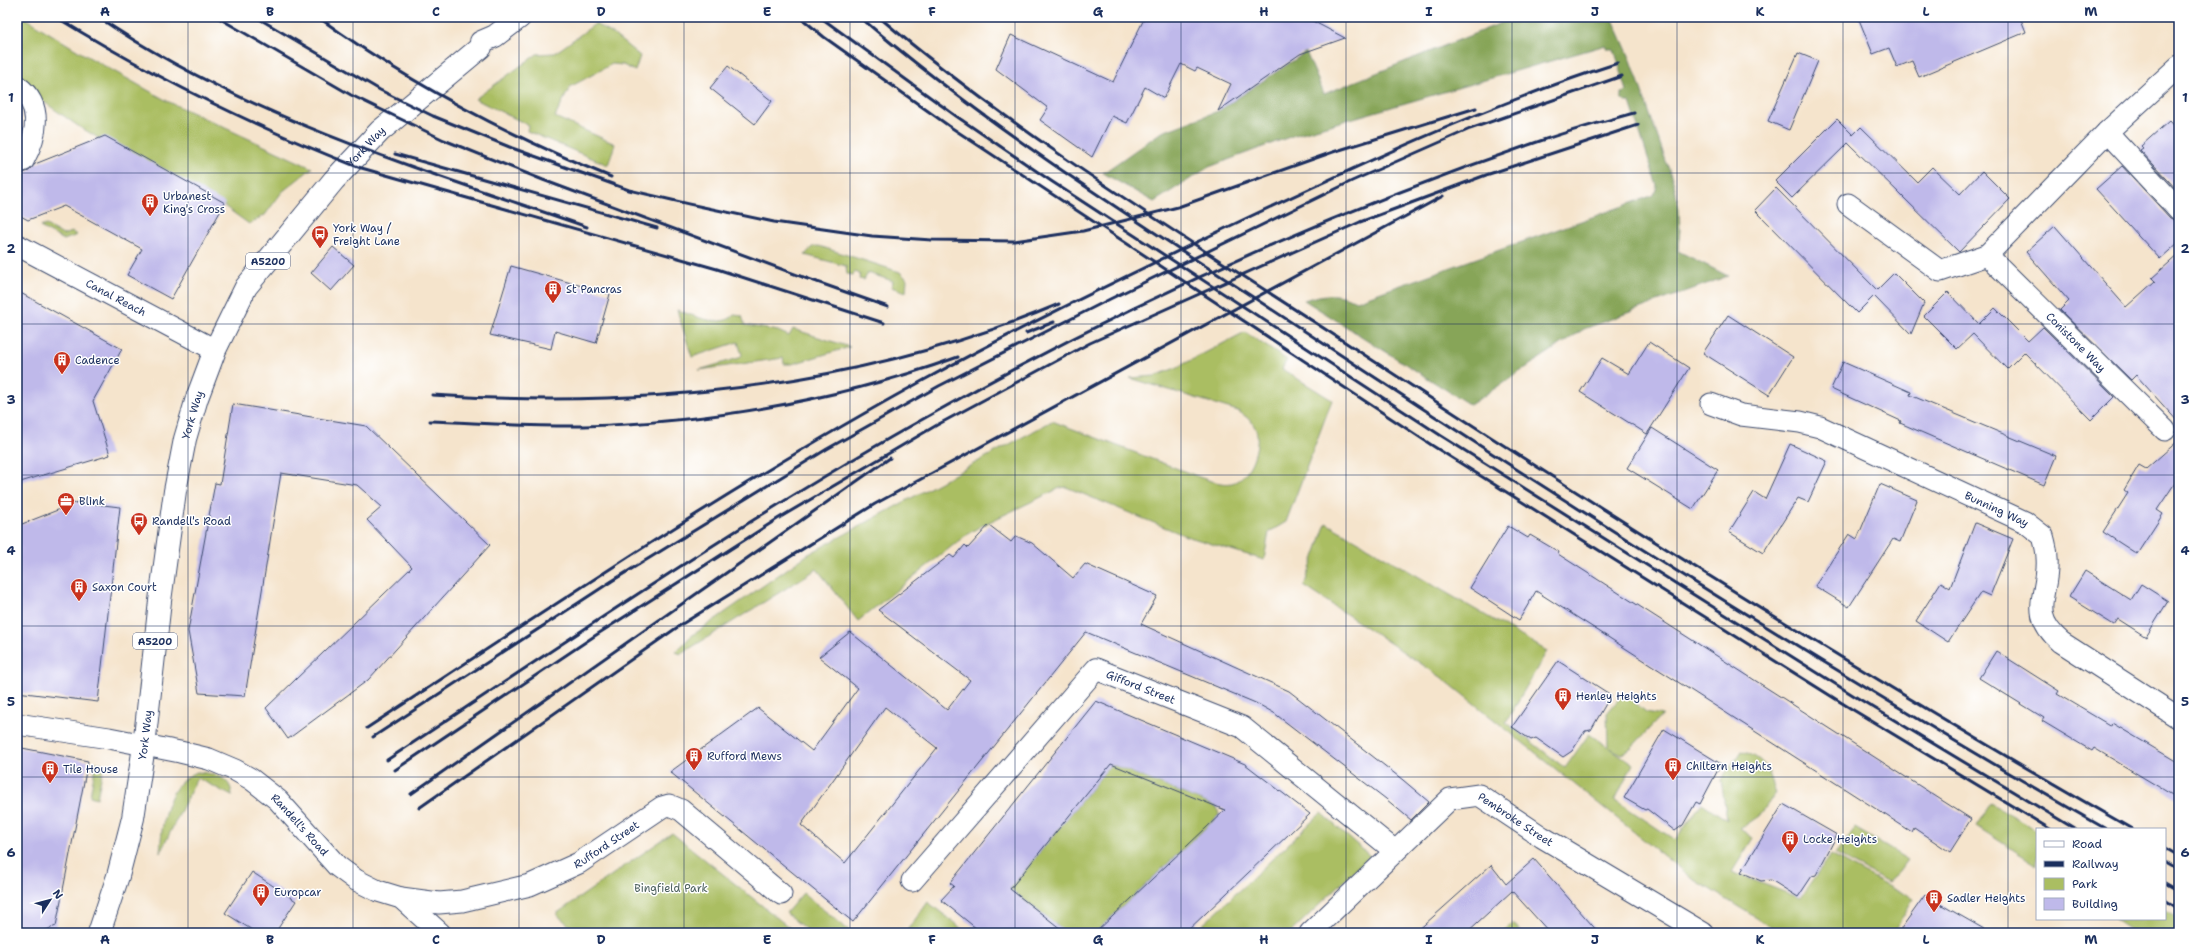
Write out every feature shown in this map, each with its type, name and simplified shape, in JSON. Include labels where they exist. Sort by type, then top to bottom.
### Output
[{"type":"main road","name":"York Way","points":[[99,933],[126,848],[134,811],[144,746],[154,643],[175,491],[190,419],[215,350],[246,288],[358,153],[380,131],[481,47],[481,42],[495,36],[520,17]]},
{"type":"street","points":[[1848,204],[1940,271],[1987,254],[2107,132],[2179,66]]},
{"type":"street","points":[[17,86],[30,99],[35,115],[36,132],[31,147],[23,161]]},
{"type":"street","points":[[2107,132],[2179,210]]},
{"type":"street","name":"Canal Reach","points":[[17,245],[215,350]]},
{"type":"street","name":"Conistone Way","points":[[1987,254],[2165,430]]},
{"type":"street","name":"Bunning Way","points":[[1711,404],[1741,415],[1800,422],[1820,427],[2025,522],[2043,536],[2048,559],[2041,608],[2050,633],[2061,642],[2179,718]]},
{"type":"street","name":"Gifford Street","points":[[912,881],[1096,669],[1242,727],[1395,851]]},
{"type":"street","name":"Randell's Road","points":[[17,724],[109,738],[209,759],[251,779],[278,800],[337,866],[362,883],[400,898],[440,933]]},
{"type":"street","name":"Pembroke Street","points":[[1310,933],[1450,799],[1479,795],[1542,837],[1703,933]]},
{"type":"street","name":"Rufford Street","points":[[400,898],[440,903],[462,901],[530,884],[579,863],[662,807],[669,805],[681,810],[781,894]]},
{"type":"green space","points":[[17,17],[23,17],[85,55],[169,102],[312,168],[282,192],[265,215],[249,224],[213,198],[156,172],[78,126],[17,83]]},
{"type":"green space","points":[[1516,17],[1612,17],[1631,60],[1674,184],[1679,209],[1680,229],[1678,251],[1728,276],[1584,329],[1470,405],[1304,300],[1317,296],[1336,295],[1356,301],[1654,195],[1657,186],[1630,102],[1625,102],[1621,98],[1621,93],[1627,91],[1614,49],[1608,49],[1606,45],[1295,135],[1209,167],[1154,202],[1103,173],[1160,133],[1218,111],[1306,52],[1324,94]]},
{"type":"green space","points":[[595,24],[613,34],[640,56],[635,71],[623,65],[612,64],[570,87],[555,117],[615,144],[608,165],[527,131],[528,125],[475,99],[537,54],[555,53]]},
{"type":"green space","points":[[46,225],[63,235],[71,232],[77,235],[64,240],[40,227]]},
{"type":"green space","points":[[819,246],[900,272],[907,279],[906,292],[891,287],[893,281],[868,273],[864,280],[859,279],[860,274],[855,272],[853,275],[847,274],[846,266],[805,255],[812,247]]},
{"type":"green space","points":[[677,310],[714,321],[722,321],[734,315],[742,316],[745,325],[778,331],[789,336],[793,329],[850,347],[792,364],[784,364],[783,358],[699,370],[739,358],[742,355],[738,342],[692,357]]},
{"type":"green space","points":[[1245,332],[1287,360],[1282,369],[1332,400],[1286,522],[1269,532],[1264,560],[1186,536],[1066,487],[1060,488],[981,526],[966,535],[858,621],[817,569],[681,654],[676,652],[690,637],[807,555],[1052,421],[1206,479],[1225,483],[1232,483],[1238,480],[1244,475],[1253,461],[1257,444],[1256,430],[1248,419],[1238,411],[1130,378],[1155,376],[1178,367]]},
{"type":"green space","points":[[1326,523],[1547,651],[1506,722],[1565,768],[1589,734],[1608,747],[1607,713],[1624,693],[1646,712],[1662,715],[1632,747],[1622,754],[1610,748],[1633,764],[1615,800],[1675,840],[1702,803],[1727,820],[1721,780],[1741,751],[1756,758],[1765,766],[1776,793],[1759,816],[1740,829],[1753,838],[1732,872],[1800,898],[1831,855],[1913,899],[1893,933],[1781,933],[1690,877],[1441,677],[1304,586]]},
{"type":"green space","points":[[96,762],[104,764],[97,798],[90,796]]},
{"type":"green space","points":[[1111,764],[1217,807],[1219,815],[1095,933],[1066,933],[1010,889]]},
{"type":"green space","points":[[197,772],[215,775],[225,780],[229,784],[232,796],[197,778],[160,853],[164,818],[172,795],[186,778]]},
{"type":"green space","points":[[1991,803],[2036,829],[2036,864],[1976,826]]},
{"type":"green space","points":[[1321,813],[1370,856],[1290,933],[1194,933]]},
{"type":"green space","points":[[1855,828],[1908,860],[1898,873],[1888,882],[1835,854]]},
{"type":"green space","name":"Bingfield Park","points":[[672,833],[796,933],[578,933],[556,914]]},
{"type":"green space","points":[[803,893],[852,933],[810,933],[786,913]]},
{"type":"green space","points":[[928,902],[967,933],[905,933]]},
{"type":"green space","points":[[2166,911],[2179,918],[2179,933],[2136,933],[2116,920],[2166,920]]},
{"type":"green space","points":[[1513,923],[1522,933],[1501,933]]},
{"type":"building","points":[[1145,17],[1305,17],[1345,38],[1300,54],[1218,111],[1231,84],[1197,68],[1195,71],[1181,64],[1164,98],[1145,87],[1127,123],[1112,116],[1092,157],[1040,120],[1048,108],[996,69],[1011,35],[1113,82]]},
{"type":"building","points":[[1858,17],[2020,17],[2026,32],[1919,77],[1912,61],[1897,67],[1889,48],[1873,54]]},
{"type":"building","points":[[1798,53],[1818,61],[1789,130],[1768,121]]},
{"type":"building","points":[[728,66],[772,101],[755,124],[710,88]]},
{"type":"building","points":[[1837,119],[1853,135],[1861,127],[1917,182],[1932,167],[1960,194],[1982,171],[2010,199],[1959,252],[1848,143],[1792,198],[1775,181]]},
{"type":"building","points":[[2169,121],[2179,132],[2179,192],[2140,150],[2143,148],[2141,146]]},
{"type":"building","name":"Urbanest King's Cross","points":[[105,136],[225,203],[171,299],[127,275],[142,249],[64,206],[28,220],[17,214],[17,171],[23,173],[29,171],[35,164]]},
{"type":"building","points":[[2122,166],[2170,218],[2179,222],[2179,242],[2160,259],[2096,189]]},
{"type":"building","points":[[1776,188],[1877,290],[1894,273],[1924,303],[1911,334],[1874,296],[1857,313],[1755,210]]},
{"type":"building","points":[[2055,226],[2126,307],[2155,281],[2152,278],[2179,254],[2179,423],[2136,375],[2131,380],[2060,310],[2069,301],[2026,252]]},
{"type":"building","points":[[333,247],[354,265],[331,291],[311,273]]},
{"type":"building","name":"St Pancras","points":[[511,266],[610,294],[596,343],[555,331],[551,349],[490,335]]},
{"type":"building","name":"Cadence","points":[[17,291],[122,349],[93,401],[110,455],[17,483]]},
{"type":"building","points":[[1948,292],[1979,324],[1995,308],[2028,341],[2043,327],[2114,397],[2091,420],[2024,352],[2007,369],[1973,334],[1957,349],[1924,316]]},
{"type":"building","points":[[1728,315],[1793,357],[1769,395],[1703,353]]},
{"type":"building","points":[[1649,342],[1689,368],[1647,434],[1580,392],[1602,358],[1629,374]]},
{"type":"building","points":[[1843,362],[1911,392],[1910,395],[2056,456],[2044,485],[1900,423],[1901,421],[1831,389]]},
{"type":"building","points":[[233,404],[366,426],[490,545],[368,680],[288,739],[266,708],[412,567],[367,520],[382,507],[357,485],[281,473],[245,696],[199,693],[188,631],[215,483],[220,484]]},
{"type":"building","points":[[1652,428],[1718,470],[1693,509],[1627,468]]},
{"type":"building","points":[[2179,440],[2179,477],[2157,510],[2163,514],[2137,554],[2103,532],[2128,493],[2124,490],[2139,465],[2146,469]]},
{"type":"building","points":[[1790,444],[1827,461],[1808,502],[1798,498],[1763,553],[1729,532],[1754,492],[1765,499]]},
{"type":"building","points":[[1880,484],[1917,500],[1900,542],[1893,539],[1849,607],[1815,586],[1849,534],[1857,539]]},
{"type":"building","name":"Saxon Court","points":[[78,502],[120,507],[98,702],[17,692],[17,526]]},
{"type":"building","points":[[1975,523],[2013,539],[1990,596],[1981,592],[1948,642],[1916,621],[1941,582],[1950,588]]},
{"type":"building","points":[[989,525],[1011,542],[1016,536],[1032,543],[1073,578],[1085,564],[1157,596],[1141,624],[1289,691],[1429,802],[1411,820],[1274,713],[1258,704],[1086,632],[853,922],[670,772],[758,708],[812,751],[858,688],[819,657],[850,632],[947,710],[970,680],[878,610],[950,555],[954,558],[965,545],[968,548]],"holes":[[[885,707],[937,748],[845,863],[801,825]]]},
{"type":"building","points":[[1508,526],[1528,538],[1530,535],[1559,552],[1558,554],[1971,819],[1950,852],[1914,828],[1912,832],[1536,591],[1519,620],[1470,588]]},
{"type":"building","points":[[2085,571],[2131,600],[2141,584],[2168,601],[2146,637],[2118,619],[2114,625],[2069,597]]},
{"type":"building","points":[[1996,651],[2059,691],[2057,694],[2111,726],[2112,723],[2179,763],[2179,799],[2094,748],[2092,751],[2042,721],[2044,718],[1979,678]]},
{"type":"building","name":"Henley Heights","points":[[1558,661],[1611,695],[1591,730],[1585,731],[1572,751],[1563,757],[1536,738],[1531,740],[1512,727]]},
{"type":"building","points":[[1096,701],[1245,764],[1310,814],[1185,933],[1095,933],[1225,810],[1111,764],[1010,889],[1066,933],[982,933],[941,900],[954,886],[950,883]]},
{"type":"building","name":"Chiltern Heights","points":[[1664,729],[1721,764],[1700,804],[1696,802],[1683,825],[1675,831],[1647,809],[1645,810],[1624,798]]},
{"type":"building","points":[[17,747],[88,761],[56,926],[39,933],[17,933]]},
{"type":"building","name":"Locke Heights","points":[[1783,804],[1837,835],[1816,875],[1812,876],[1798,897],[1771,880],[1761,881],[1741,872]]},
{"type":"building","points":[[1534,859],[1599,933],[1550,933],[1512,891],[1466,933],[1415,933],[1491,865],[1506,884]]},
{"type":"building","name":"Europcar","points":[[252,872],[296,901],[275,933],[257,933],[225,913]]},
{"type":"building","name":"Sadler Heights","points":[[1925,895],[1933,900],[1991,933],[1898,933]]},
{"type":"railway","points":[[56,17],[129,60],[204,99],[280,135],[358,167],[717,269],[884,323]]},
{"type":"railway","points":[[98,17],[154,52],[213,84],[273,112],[335,138],[461,184],[587,227]]},
{"type":"railway","points":[[217,17],[351,95],[444,140],[543,180],[808,279]]},
{"type":"railway","points":[[256,17],[380,90],[433,116],[512,148],[629,190],[774,222],[872,236],[932,240],[1014,241],[1083,231],[1178,207],[1333,152],[1476,108]]},
{"type":"railway","points":[[318,17],[352,41],[423,86],[534,144],[611,177]]},
{"type":"railway","points":[[800,17],[824,37],[949,126],[1433,446],[1850,708],[2048,828]]},
{"type":"railway","points":[[820,17],[956,116],[1051,181],[1440,435],[1856,697],[2073,828]]},
{"type":"railway","points":[[860,17],[914,62],[1026,146],[1142,225],[1415,404],[1512,467],[1807,652],[2104,828]]},
{"type":"railway","points":[[879,17],[986,102],[1098,181],[1427,396],[1726,586],[1928,710],[2130,828]]},
{"type":"railway","points":[[367,728],[642,548],[852,420],[924,380],[1038,320],[1153,263],[1373,159],[1519,98],[1618,63]]},
{"type":"railway","points":[[373,737],[612,581],[827,449],[939,386],[1110,299],[1352,181],[1470,129],[1622,76]]},
{"type":"railway","points":[[387,760],[724,538],[862,454],[932,414],[1080,335],[1232,262],[1388,197],[1466,167],[1546,139],[1634,113]]},
{"type":"railway","points":[[395,770],[593,637],[779,518],[937,425],[1090,343],[1360,222],[1486,175],[1638,125]]},
{"type":"railway","points":[[395,154],[657,228]]},
{"type":"railway","points":[[419,808],[682,624],[875,504],[1443,196]]},
{"type":"railway","points":[[803,277],[888,307]]},
{"type":"railway","points":[[432,395],[512,399],[592,398],[672,394],[751,386],[830,373],[908,355],[984,332],[1059,304]]},
{"type":"railway","points":[[1026,333],[1054,322]]},
{"type":"railway","points":[[430,421],[584,426],[679,420],[726,414],[821,397],[913,372],[958,357]]},
{"type":"railway","points":[[411,794],[890,458]]},
{"type":"railway","points":[[2166,849],[2179,856]]},
{"type":"railway","points":[[2166,863],[2179,870]]},
{"type":"railway","points":[[2166,884],[2179,891]]},
{"type":"railway","points":[[2166,901],[2179,909]]},
{"type":"place","name":"Urbanest King's Cross","points":[[150,217]]},
{"type":"place","name":"York Way / Freight Lane","points":[[320,249]]},
{"type":"place","name":"St Pancras","points":[[553,304]]},
{"type":"place","name":"Cadence","points":[[62,375]]},
{"type":"place","name":"Blink","points":[[66,516]]},
{"type":"place","name":"Randell's Road","points":[[139,536]]},
{"type":"place","name":"Saxon Court","points":[[79,602]]},
{"type":"place","name":"Henley Heights","points":[[1563,711]]},
{"type":"place","name":"Rufford Mews","points":[[694,771]]},
{"type":"place","name":"Chiltern Heights","points":[[1673,781]]},
{"type":"place","name":"Tile House","points":[[50,784]]},
{"type":"place","name":"Locke Heights","points":[[1790,854]]},
{"type":"place","name":"Europcar","points":[[261,907]]},
{"type":"place","name":"Sadler Heights","points":[[1934,913]]}]
